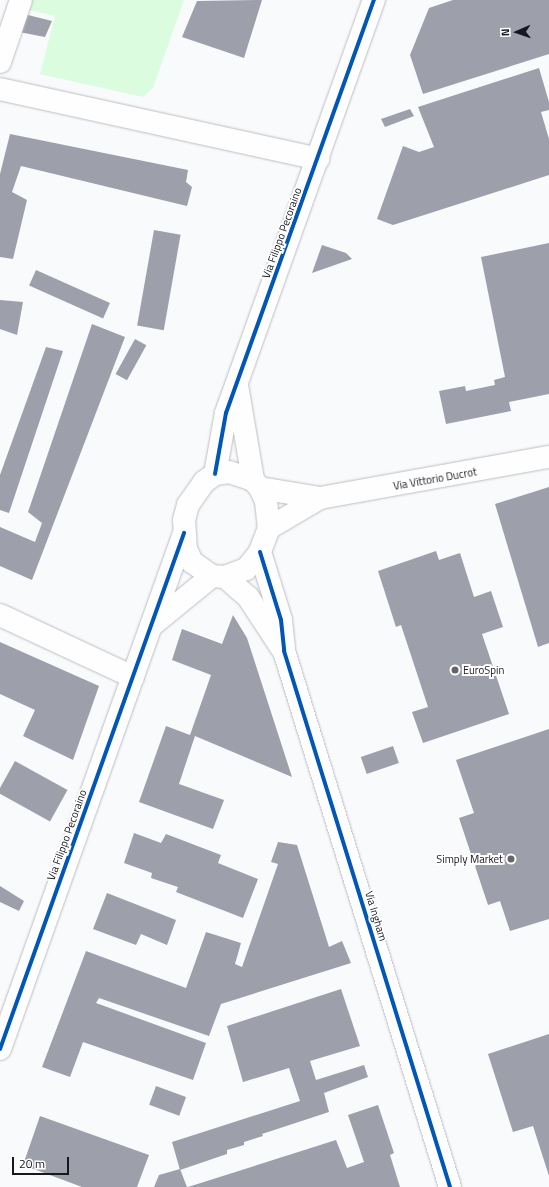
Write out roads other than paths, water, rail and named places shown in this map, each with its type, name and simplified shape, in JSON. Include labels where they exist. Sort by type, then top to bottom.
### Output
[{"type":"street","name":"Via Filippo Pecoraino","points":[[216,474],[226,413],[318,160],[374,0]]},
{"type":"street","points":[[0,62],[13,6]]},
{"type":"street","points":[[0,89],[318,160]]},
{"type":"street","name":"Via Filippo Pecoraino","points":[[150,627],[219,577],[246,569],[260,552],[269,528],[266,501],[257,484],[237,385]]},
{"type":"street","name":"Via Vittorio Ducrot","points":[[320,498],[549,457]]},
{"type":"street","points":[[284,651],[248,597],[219,577],[192,562],[184,533],[188,505],[195,493],[216,474],[240,473],[257,484],[320,498]]},
{"type":"street","points":[[269,528],[320,498]]},
{"type":"street","name":"Via Filippo Pecoraino","points":[[0,1049],[184,533]]},
{"type":"street","points":[[260,552],[281,620],[284,651]]},
{"type":"street","points":[[0,615],[133,677]]},
{"type":"street","name":"Via Ingham","points":[[284,651],[450,1187]]},
{"type":"place","name":"EuroSpin","points":[[455,670]]},
{"type":"place","name":"Simply Market","points":[[511,859]]}]
